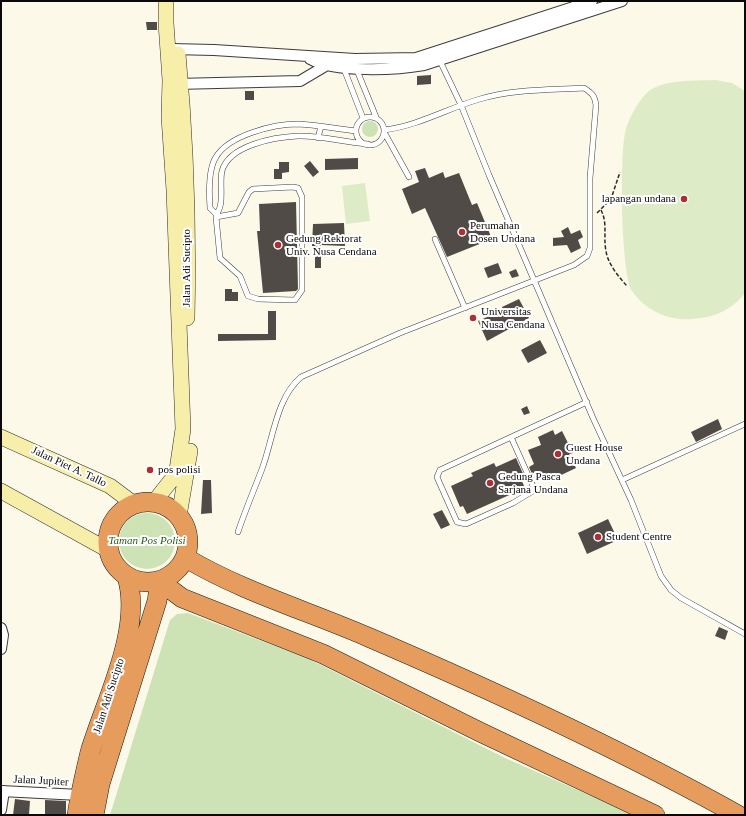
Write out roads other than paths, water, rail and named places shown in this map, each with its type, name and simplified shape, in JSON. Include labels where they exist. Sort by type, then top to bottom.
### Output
[{"type":"highway","points":[[154,502],[164,504],[180,516],[187,529],[189,543],[186,558],[172,575],[161,580],[149,582],[138,581],[127,577],[118,570],[112,561],[108,550],[108,536],[113,522],[122,511],[134,504],[154,502]]},
{"type":"highway","points":[[186,558],[221,578],[369,638],[552,718],[738,815]]},
{"type":"highway","name":"Jalan Adi Sucipto","points":[[77,815],[90,752],[126,641],[132,607],[127,577]]},
{"type":"highway","points":[[161,580],[182,598],[323,654],[466,726],[655,815]]},
{"type":"highway","name":"Jalan Adi Sucipto","points":[[94,815],[100,784],[157,601],[161,580]]},
{"type":"main road","name":"Jalan Adi Sucipto","points":[[164,3],[166,22],[176,37],[173,49],[188,255],[187,333],[191,432],[188,474],[182,495],[180,516]]},
{"type":"main road","name":"Jalan Adi Sucipto","points":[[154,502],[173,478],[177,470],[183,429],[175,84]]},
{"type":"main road","name":"Jalan Piet A. Tallo","points":[[1,437],[110,486],[134,504]]},
{"type":"main road","points":[[1,491],[108,550]]},
{"type":"street","points":[[173,49],[303,55],[356,64],[439,56],[592,1]]},
{"type":"street","points":[[575,8],[622,1]]},
{"type":"street","points":[[303,55],[312,61],[344,69],[356,64]]},
{"type":"street","points":[[175,84],[300,80],[327,65]]},
{"type":"street","points":[[1,628],[3,635],[1,649]]},
{"type":"street","points":[[1,810],[2,791]]},
{"type":"street","name":"Jalan Jupiter","points":[[2,791],[80,795]]},
{"type":"lane","points":[[439,56],[587,402],[622,480],[661,576],[671,590],[692,605],[744,633]]},
{"type":"lane","points":[[356,64],[376,118]]},
{"type":"lane","points":[[344,69],[363,118]]},
{"type":"lane","points":[[238,532],[262,468],[285,399],[294,382],[320,367],[574,265],[587,256],[590,248],[593,132],[596,105],[595,97],[591,92],[584,88],[522,92],[482,98],[409,125],[384,131]]},
{"type":"lane","points":[[368,144],[362,142],[356,131],[359,121],[370,116],[380,120],[384,131],[409,177]]},
{"type":"lane","points":[[216,216],[238,213],[249,192],[253,189],[298,188],[302,197],[302,290],[298,298],[294,300],[258,299],[248,296],[240,276],[220,258],[216,216],[210,208],[209,201],[212,164],[223,148],[246,135],[262,129],[297,124],[356,131]]},
{"type":"lane","points":[[318,138],[321,126]]},
{"type":"lane","points":[[216,216],[220,211],[222,204],[222,172],[227,160],[245,148],[272,140],[299,136],[368,144],[379,142],[384,131]]},
{"type":"lane","points":[[435,239],[465,308]]},
{"type":"lane","points":[[511,437],[533,486],[533,491],[513,503],[466,524],[457,522],[437,477],[440,470],[511,437],[587,402]]},
{"type":"lane","points":[[622,480],[745,424]]},
{"type":"place","name":"lapangan undana","points":[[684,199]]},
{"type":"place","name":"Perumahan Dosen Undana","points":[[462,232]]},
{"type":"place","name":"Gedung Rektorat Univ. Nusa Cendana","points":[[278,245]]},
{"type":"place","name":"Universitas Nusa Cendana","points":[[473,318]]},
{"type":"place","name":"Guest House Undana","points":[[558,454]]},
{"type":"place","name":"pos polisi","points":[[150,470]]},
{"type":"place","name":"Gedung Pasca Sarjana Undana","points":[[490,483]]},
{"type":"place","name":"Student Centre","points":[[598,537]]},
{"type":"park label","name":"Taman Pos Polisi","points":[[147,541]]}]
